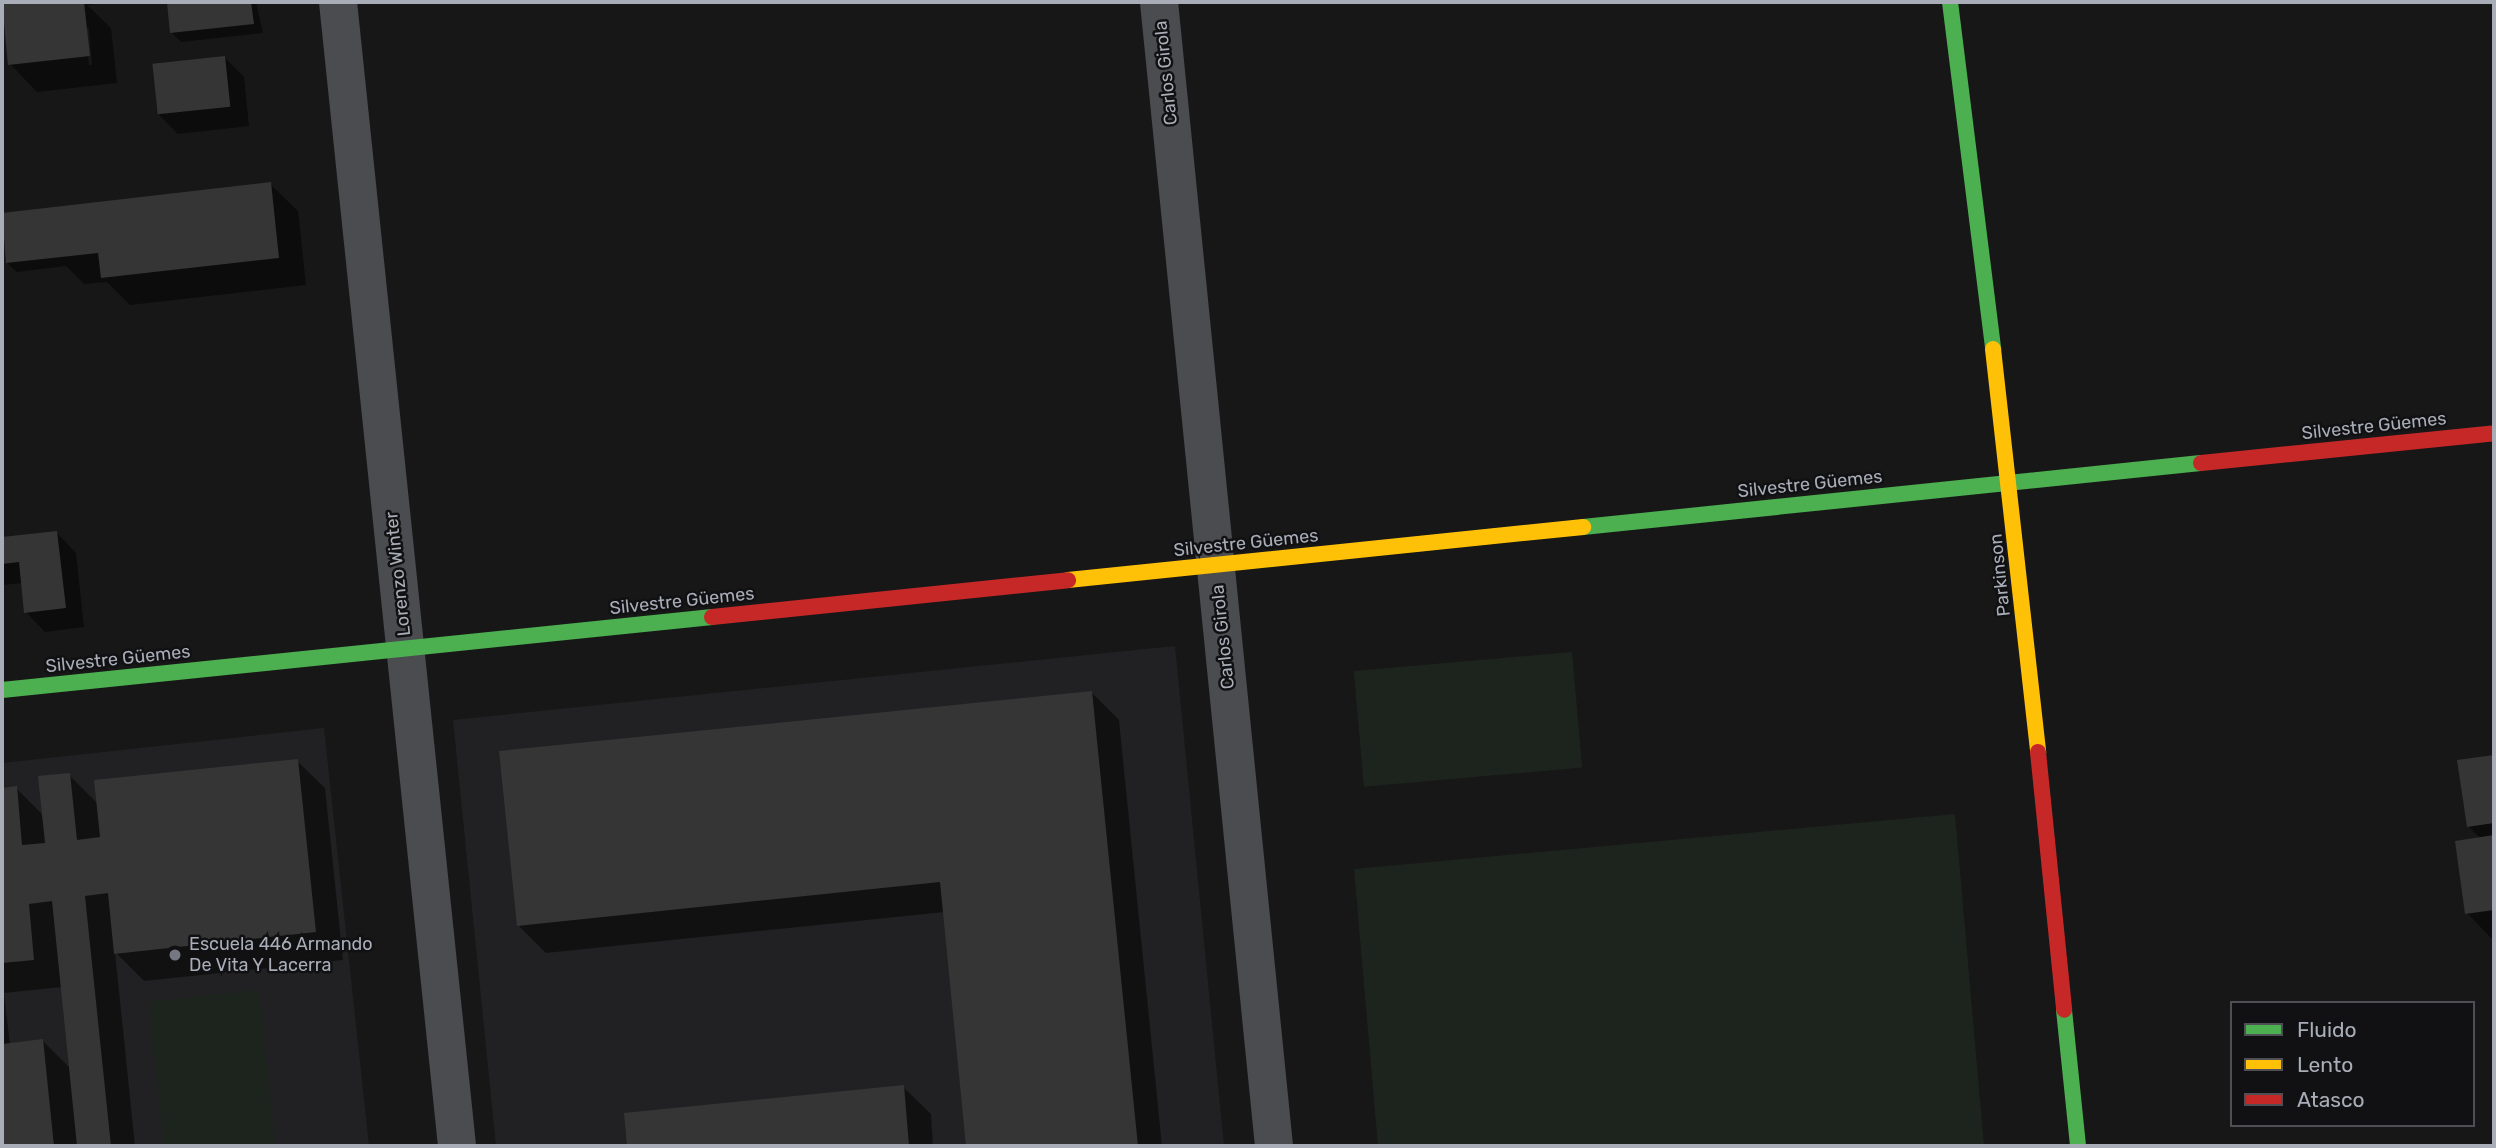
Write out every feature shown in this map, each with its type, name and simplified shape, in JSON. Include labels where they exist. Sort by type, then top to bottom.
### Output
[{"type":"street","name":"Lorenzo Winter","points":[[338,2],[457,1146]]},
{"type":"street","name":"Carlos Girola","points":[[1159,2],[1274,1146]]},
{"type":"street","name":"Parkinson","points":[[1950,2],[2010,482],[2078,1146]]},
{"type":"street","name":"Silvestre Güemes","points":[[2,690],[2494,433]]},
{"type":"shaded area","points":[[1175,646],[1224,1146],[496,1146],[453,720]]},
{"type":"shaded area","points":[[1572,652],[1582,768],[1364,787],[1354,671]]},
{"type":"shaded area","name":"Escuela 446 Armando De Vita Y Lacerra","points":[[324,728],[369,1146],[2,1146],[2,763]]},
{"type":"shaded area","points":[[1955,814],[1984,1146],[1378,1146],[1354,869]]},
{"type":"shaded area","points":[[259,990],[275,1146],[164,1146],[149,1002]]},
{"type":"building","points":[[2,2],[84,2],[90,56],[8,65]]},
{"type":"building","points":[[251,2],[254,24],[170,33],[167,3]]},
{"type":"building","points":[[225,56],[230,107],[158,114],[152,64]]},
{"type":"building","points":[[271,182],[279,258],[101,278],[98,253],[6,263],[2,213]]},
{"type":"building","points":[[57,531],[66,608],[24,613],[19,562],[2,564],[2,537]]},
{"type":"building","points":[[1092,691],[1138,1146],[966,1146],[940,882],[517,926],[499,751]]},
{"type":"building","points":[[2494,755],[2494,823],[2467,827],[2457,760]]},
{"type":"building","points":[[298,759],[316,932],[114,954],[108,893],[85,896],[111,1146],[77,1146],[52,901],[29,904],[34,960],[2,963],[2,788],[17,786],[22,845],[45,843],[38,776],[70,773],[77,840],[100,837],[94,780]]},
{"type":"building","points":[[2494,835],[2494,910],[2465,914],[2455,841]]},
{"type":"building","points":[[43,1039],[54,1146],[2,1146],[2,1044]]},
{"type":"building","points":[[904,1085],[909,1146],[627,1146],[624,1113]]},
{"type":"traffic: fast","points":[[1950,2],[1993,349]]},
{"type":"traffic: fast","points":[[1583,527],[2201,463]]},
{"type":"traffic: fast","points":[[2,690],[712,617]]},
{"type":"traffic: fast","points":[[2064,1010],[2078,1146]]},
{"type":"traffic: slow","points":[[1993,349],[2038,752]]},
{"type":"traffic: slow","points":[[1068,580],[1583,527]]},
{"type":"traffic: jam","points":[[2201,463],[2494,433]]},
{"type":"traffic: jam","points":[[712,617],[1068,580]]},
{"type":"traffic: jam","points":[[2038,752],[2064,1010]]},
{"type":"place","name":"Escuela 446 Armando De Vita Y Lacerra","points":[[175,955]]}]
